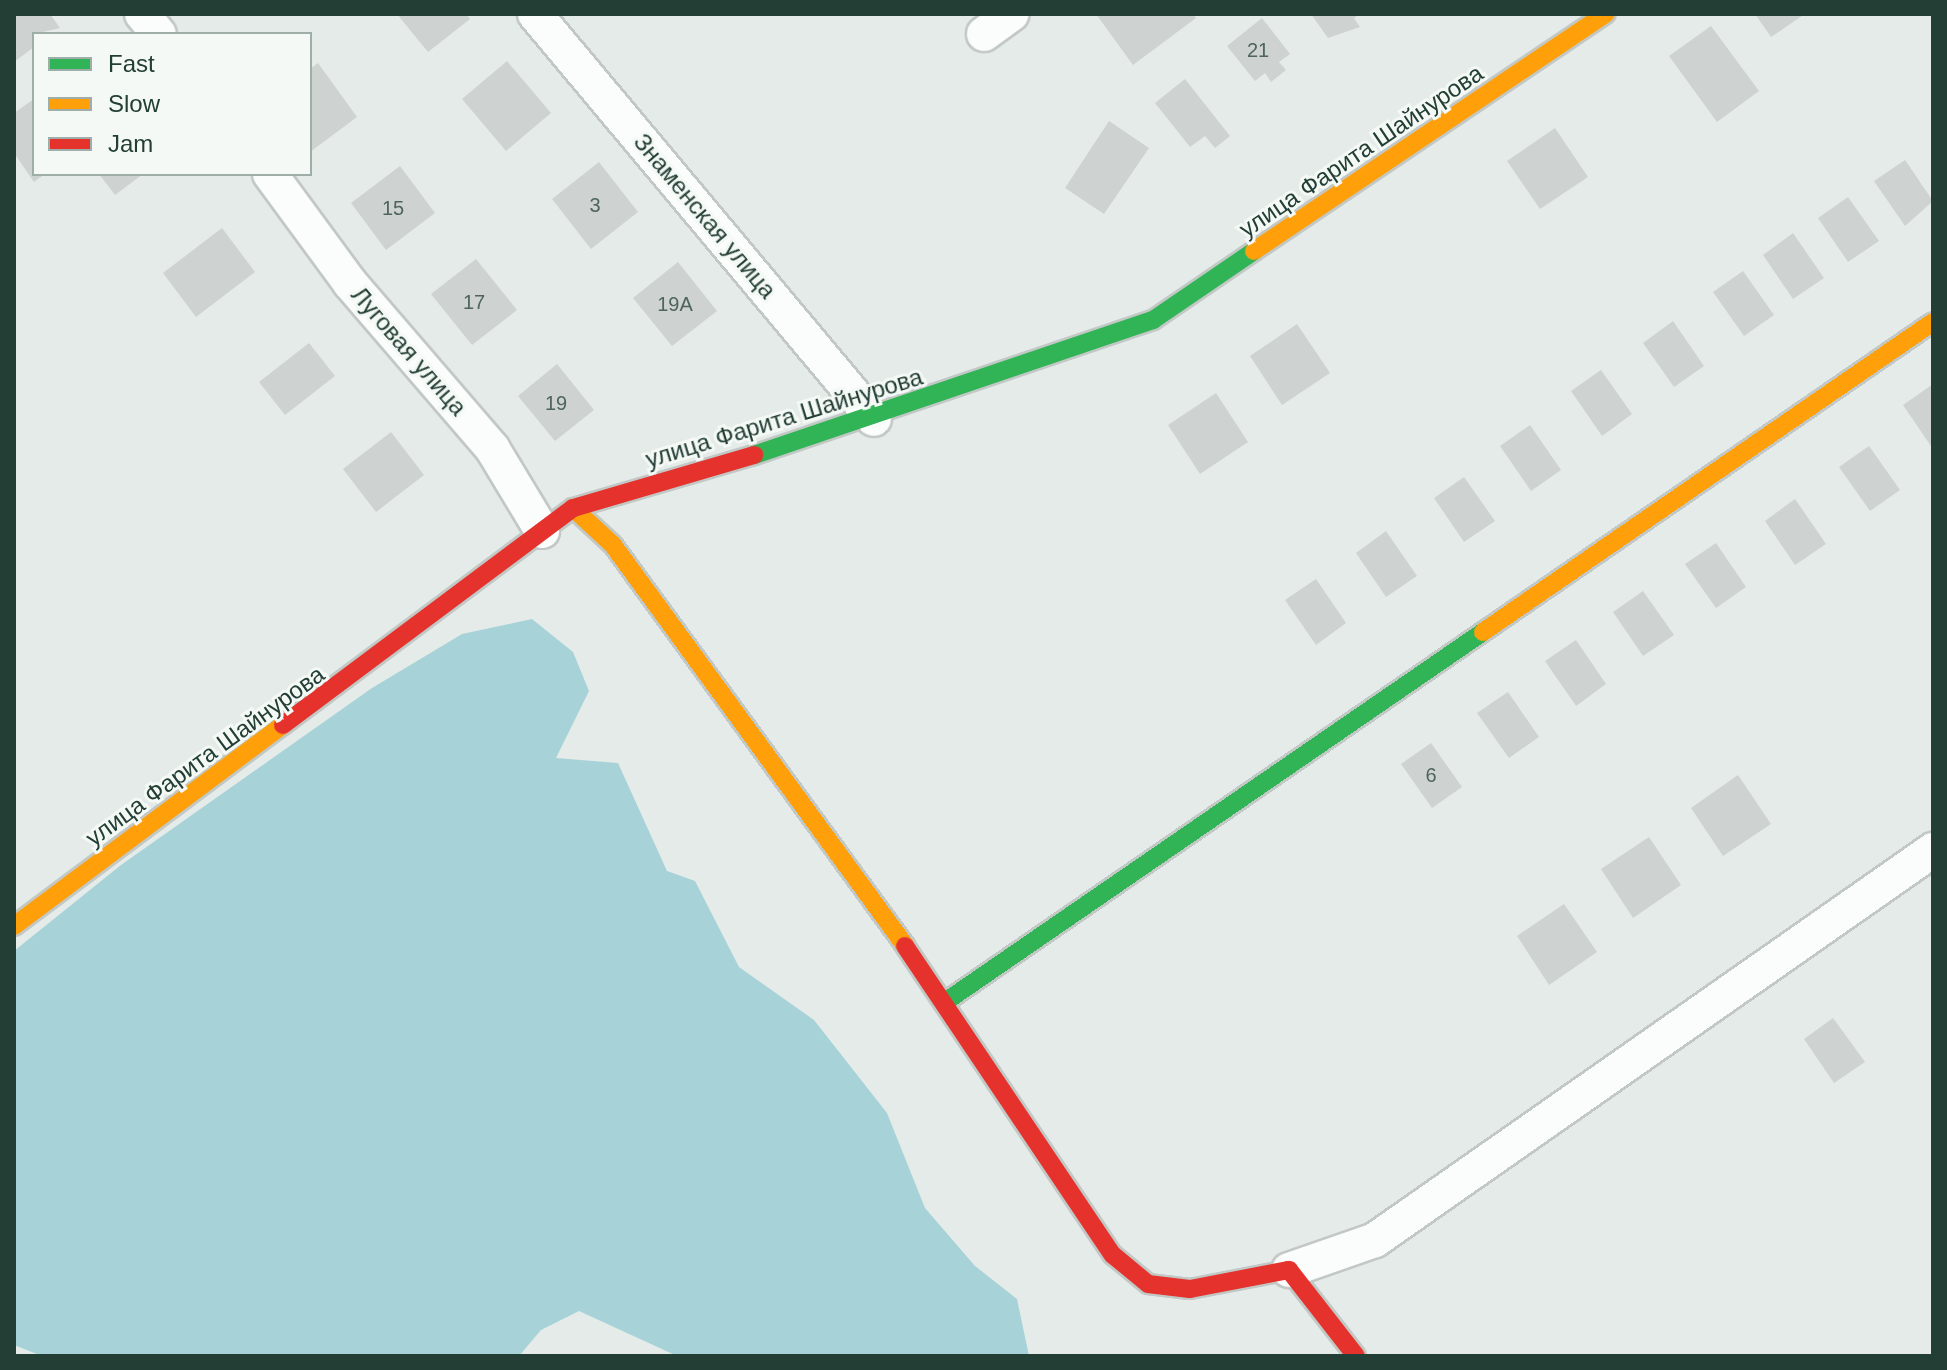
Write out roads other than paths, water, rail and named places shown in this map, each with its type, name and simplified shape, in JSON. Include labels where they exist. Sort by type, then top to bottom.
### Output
[{"type":"street","points":[[142,14],[157,32]]},
{"type":"street","name":"Знаменская улица","points":[[535,14],[874,419]]},
{"type":"street","points":[[984,34],[1012,14]]},
{"type":"street","name":"улица Фарита Шайнурова","points":[[14,926],[573,508],[874,419],[1153,320],[1605,14]]},
{"type":"street","name":"Луговая улица","points":[[271,176],[350,283],[492,448],[542,531]]},
{"type":"street","points":[[945,1002],[1933,322]]},
{"type":"street","points":[[573,508],[613,545],[945,1002],[1113,1255],[1148,1284],[1190,1289],[1289,1270],[1375,1240],[1933,850]]},
{"type":"street","points":[[1289,1270],[1356,1356]]},
{"type":"water","points":[[532,619],[573,652],[589,691],[556,758],[618,763],[667,871],[695,881],[739,967],[814,1020],[887,1113],[925,1208],[975,1266],[1017,1299],[1029,1356],[677,1356],[579,1311],[541,1330],[519,1356],[42,1356],[14,1345],[14,951],[121,865],[372,688],[462,634]]}]
